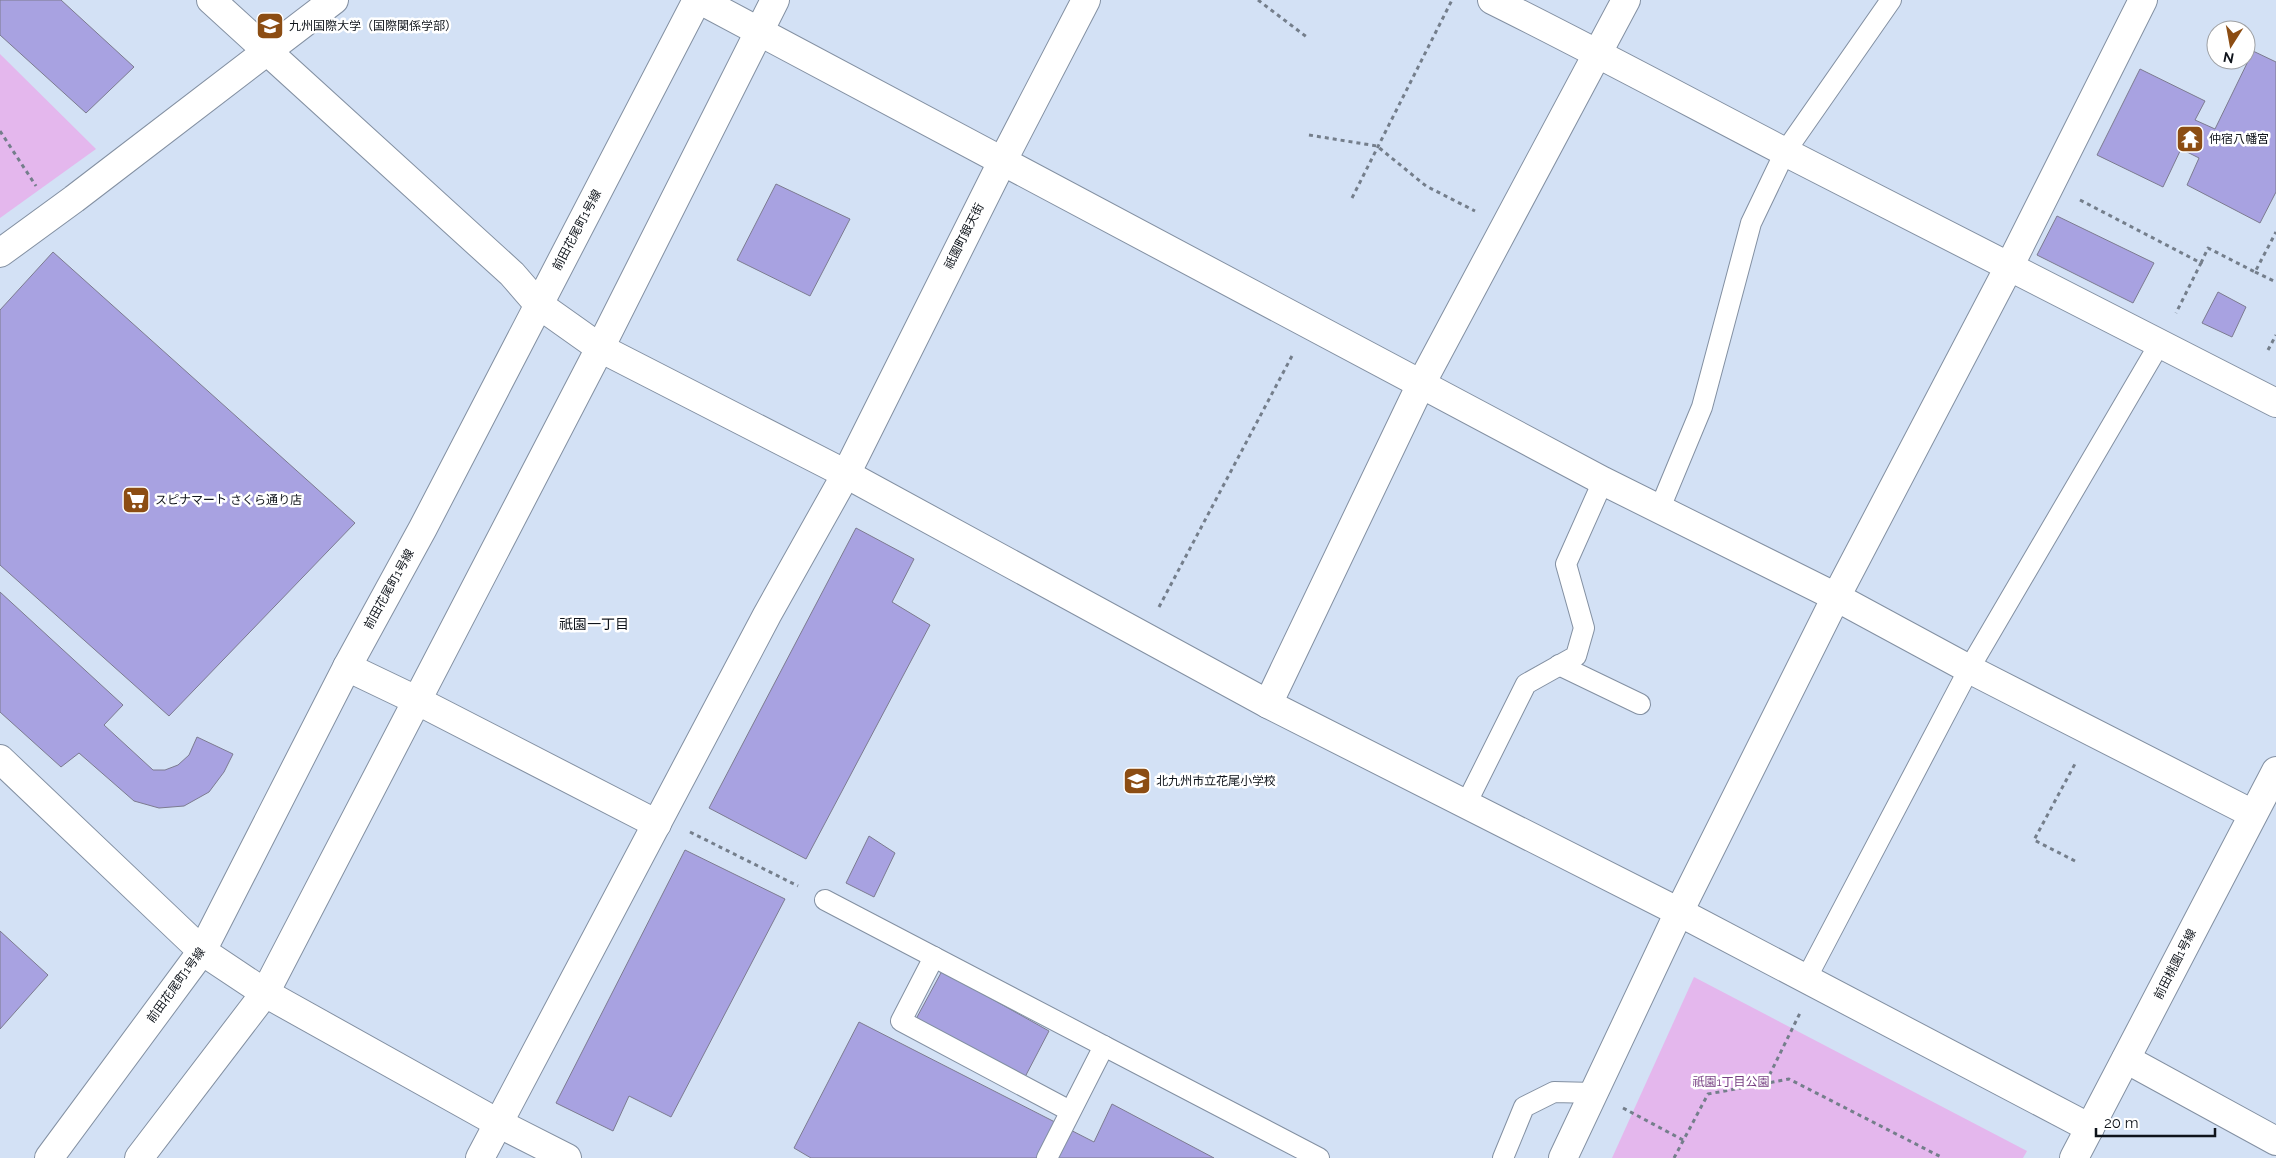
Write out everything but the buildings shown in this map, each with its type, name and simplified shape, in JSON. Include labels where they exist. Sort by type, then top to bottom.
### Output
[{"type":"street","points":[[211,0],[512,274],[538,304],[600,348],[846,474],[1268,704],[1679,912],[2090,1128]]},
{"type":"street","points":[[0,253],[54,214],[334,0]]},
{"type":"street","points":[[699,0],[1603,481],[1836,597],[1969,669],[2253,814]]},
{"type":"street","name":"前田花尾町1号線","points":[[49,1158],[202,950],[347,667],[423,528],[538,304],[699,0]]},
{"type":"street","points":[[139,1158],[265,993],[600,348],[775,0]]},
{"type":"street","name":"祇園町銀天街","points":[[480,1158],[767,615],[846,474],[1002,162],[1086,0]]},
{"type":"street","points":[[1492,0],[1598,52],[1785,152],[2010,265],[2276,403]]},
{"type":"street","points":[[1268,704],[1421,384],[1626,0]]},
{"type":"street","points":[[1563,1158],[1679,912],[1836,597],[2010,265],[2143,0]]},
{"type":"street","points":[[347,667],[658,820]]},
{"type":"street","points":[[0,758],[202,950],[265,993],[498,1123],[567,1158]]},
{"type":"street","name":"前田桃園1号線","points":[[2074,1158],[2276,771]]},
{"type":"street","points":[[2126,1059],[2276,1141]]},
{"type":"lane","points":[[1660,508],[1702,406],[1751,223],[1785,152],[1891,0]]},
{"type":"lane","points":[[1811,981],[1969,669],[2160,343]]},
{"type":"lane","points":[[1466,804],[1526,684],[1576,656],[1584,628],[1566,564],[1603,481]]},
{"type":"lane","points":[[1560,665],[1640,704]]},
{"type":"lane","points":[[825,900],[1319,1158]]},
{"type":"lane","points":[[934,957],[901,1021],[1070,1111]]},
{"type":"lane","points":[[1047,1158],[1104,1046]]},
{"type":"lane","points":[[1503,1158],[1524,1107],[1554,1092],[1594,1093]]},
{"type":"path","points":[[1258,0],[1308,38]]},
{"type":"path","points":[[1352,198],[1452,0]]},
{"type":"path","points":[[0,131],[54,214]]},
{"type":"path","points":[[1309,135],[1377,146],[1426,186],[1506,226]]},
{"type":"path","points":[[2091,206],[2201,263]]},
{"type":"path","points":[[2255,272],[2276,232]]},
{"type":"path","points":[[2187,291],[2208,248],[2276,282]]},
{"type":"path","points":[[1144,636],[1309,324]]},
{"type":"path","points":[[2268,350],[2276,335]]},
{"type":"path","points":[[2075,861],[2034,840],[2092,731]]},
{"type":"path","points":[[658,820],[825,900]]},
{"type":"path","points":[[1766,1082],[1811,981]]},
{"type":"path","points":[[1674,1158],[1708,1094],[1789,1079],[1943,1158]]},
{"type":"path","points":[[1594,1093],[1683,1140]]},
{"type":"green space","points":[[0,54],[96,149],[0,218]]},
{"type":"green space","name":"祇園1丁目公園","points":[[1694,977],[2027,1151],[2023,1158],[1612,1158]]},
{"type":"place","name":"九州国際大学（国際関係学部）","points":[[270,26]]},
{"type":"place","name":"仲宿八幡宮","points":[[2190,139]]},
{"type":"place","name":"スピナマート さくら通り店","points":[[136,500]]},
{"type":"place","name":"北九州市立花尾小学校","points":[[1137,781]]},
{"type":"district","name":"祇園一丁目","points":[[594,624]]}]
